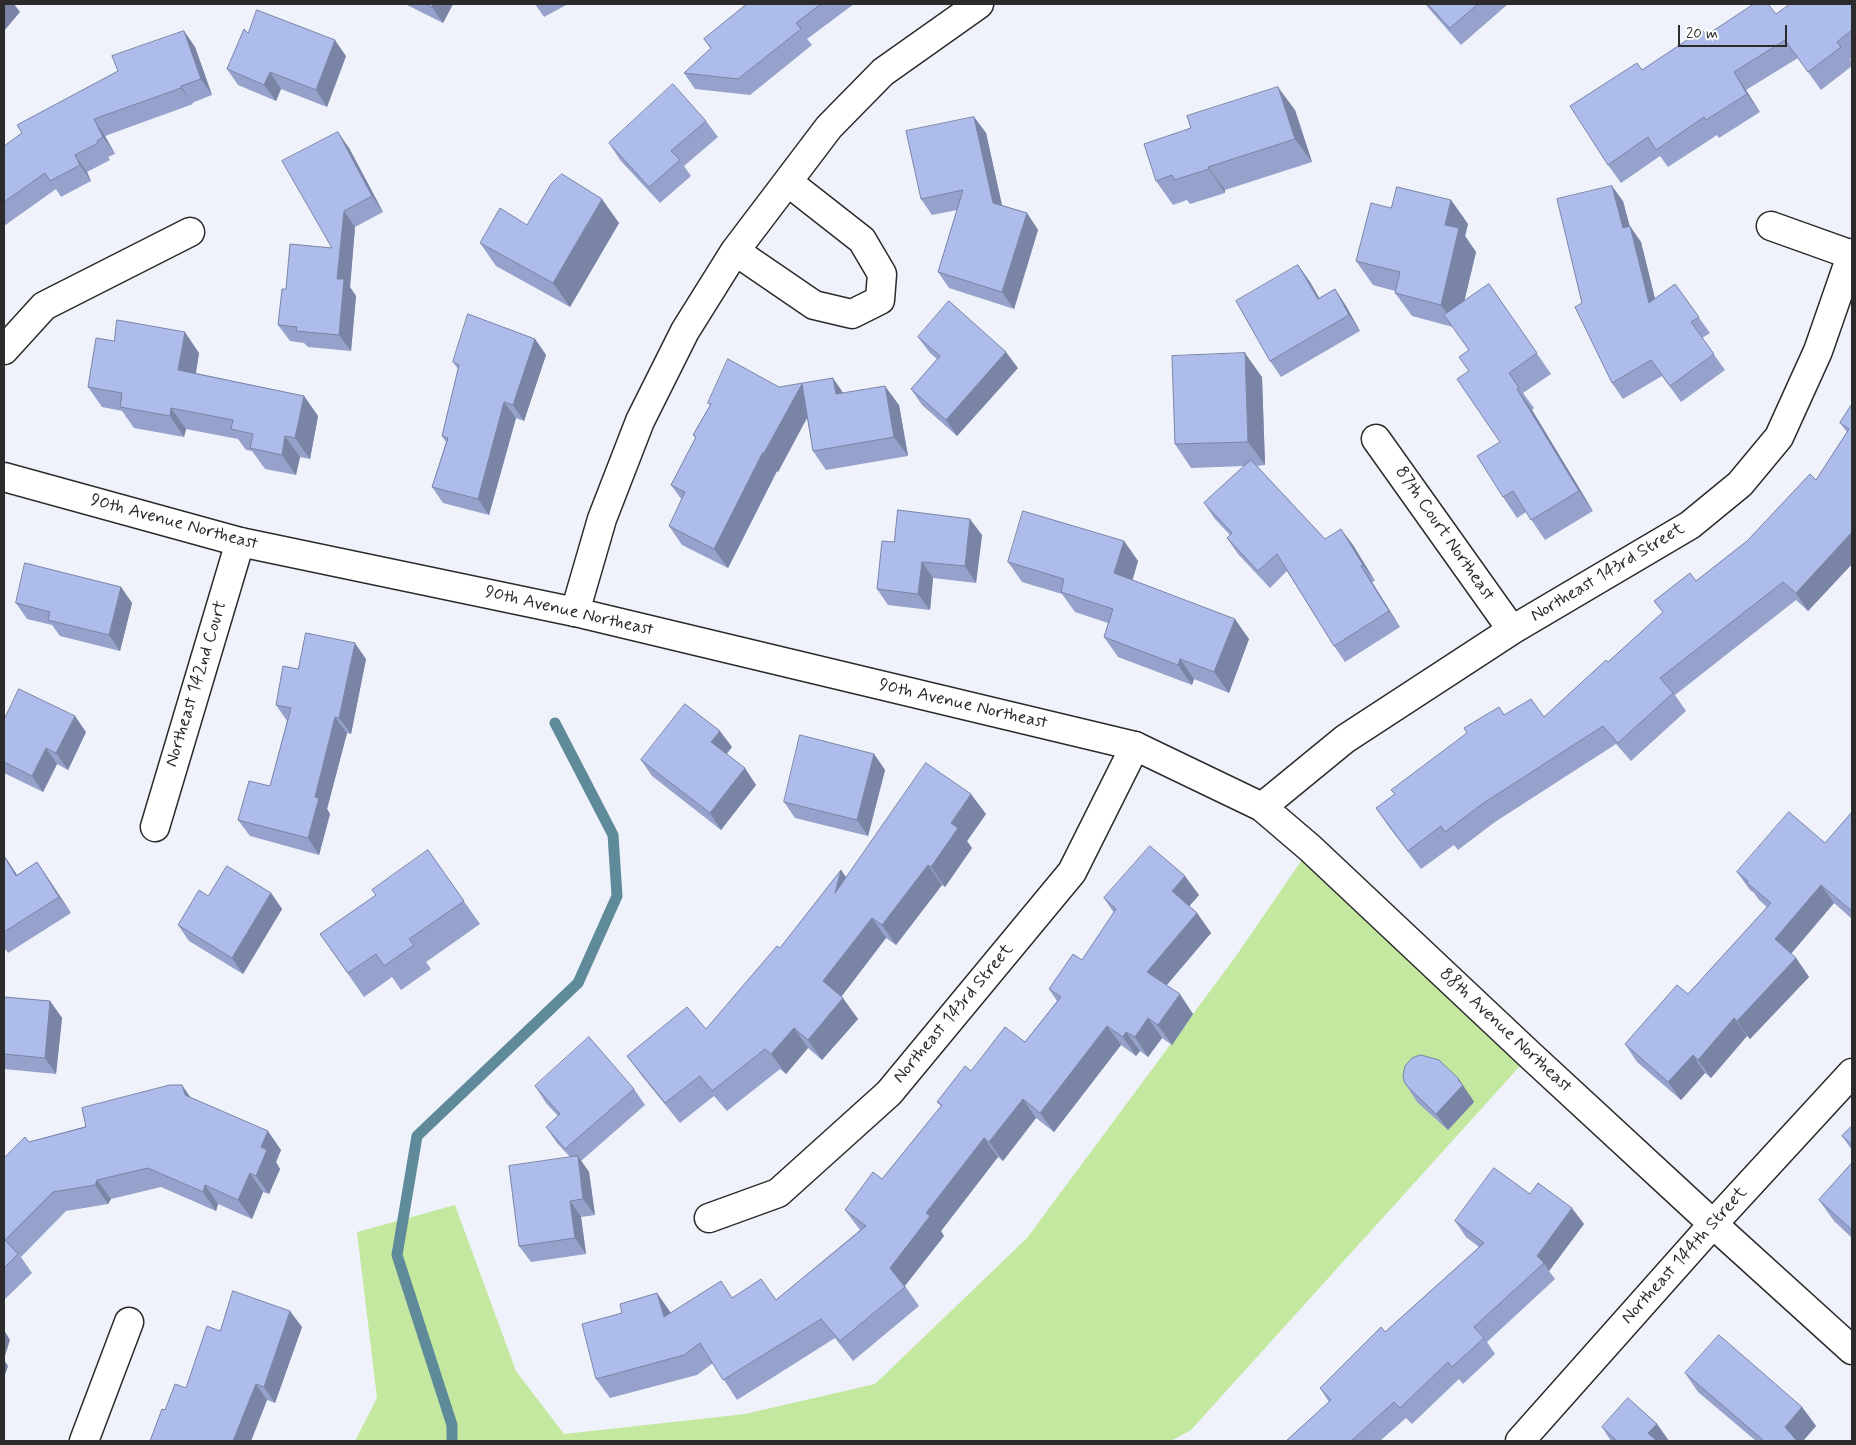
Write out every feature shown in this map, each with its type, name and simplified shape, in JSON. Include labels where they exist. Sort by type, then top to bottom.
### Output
[{"type":"street","points":[[576,612],[602,520],[640,422],[685,331],[735,251],[829,127],[883,72],[979,4]]},
{"type":"street","points":[[735,251],[814,305],[852,314],[880,300],[882,274],[862,240],[788,182]]},
{"type":"street","points":[[1771,226],[1852,254]]},
{"type":"street","points":[[4,350],[44,306],[190,232]]},
{"type":"street","name":"Northeast 143rd Street","points":[[1262,807],[1345,740],[1512,630],[1690,525],[1740,484],[1779,437],[1818,351],[1852,254]]},
{"type":"street","name":"87th Court Northeast","points":[[1376,439],[1512,630]]},
{"type":"street","name":"90th Avenue Northeast","points":[[4,477],[240,542],[576,612],[1134,746]]},
{"type":"street","name":"Northeast 142nd Court","points":[[155,827],[240,542]]},
{"type":"street","name":"Northeast 143rd Street","points":[[709,1218],[778,1192],[889,1093],[1072,872],[1134,746]]},
{"type":"street","name":"88th Avenue Northeast","points":[[1134,746],[1262,807],[1310,848],[1523,1049],[1852,1350]]},
{"type":"street","name":"Northeast 144th Street","points":[[1520,1441],[1713,1224],[1852,1073]]},
{"type":"street","points":[[84,1441],[128,1322]]},
{"type":"green space","points":[[1310,848],[1530,1055],[1191,1430],[1171,1441],[355,1441],[377,1398],[357,1232],[455,1205],[516,1371],[564,1434],[745,1414],[875,1384],[1027,1238],[1236,956]]},
{"type":"building","points":[[747,4],[821,4],[796,23],[801,29],[738,79],[684,73],[711,48],[704,39]]},
{"type":"building","points":[[1428,4],[1478,4],[1450,28]]},
{"type":"building","points":[[1754,4],[1768,4],[1776,14],[1790,4],[1852,4],[1852,30],[1837,42],[1841,47],[1808,72],[1785,40],[1734,72],[1747,94],[1706,120],[1704,117],[1656,150],[1648,137],[1608,165],[1570,106],[1637,63],[1642,70],[1702,30],[1706,35]]},
{"type":"building","points":[[257,10],[335,40],[316,90],[270,72],[264,85],[227,69],[244,29],[248,33]]},
{"type":"building","points":[[184,31],[201,79],[94,119],[103,137],[97,141],[98,143],[75,155],[80,165],[50,181],[45,173],[4,202],[4,146],[22,133],[17,125],[118,71],[112,56]]},
{"type":"building","points":[[673,84],[706,121],[671,151],[680,160],[649,187],[609,143]]},
{"type":"building","points":[[1278,87],[1295,139],[1174,180],[1172,175],[1156,181],[1144,144],[1191,128],[1187,116]]},
{"type":"building","points":[[974,117],[993,203],[1027,213],[1002,292],[938,272],[963,190],[921,199],[906,131]]},
{"type":"building","points":[[338,132],[372,196],[344,211],[337,279],[344,279],[339,335],[296,331],[297,327],[278,325],[282,289],[286,289],[290,244],[332,248],[282,161]]},
{"type":"building","points":[[562,174],[602,199],[553,283],[480,243],[500,208],[527,225],[551,184]]},
{"type":"building","points":[[1612,186],[1623,228],[1630,226],[1649,303],[1675,284],[1699,317],[1691,322],[1714,354],[1670,386],[1651,360],[1612,383],[1575,307],[1582,303],[1557,199]]},
{"type":"building","points":[[1397,187],[1451,200],[1445,225],[1459,228],[1441,305],[1395,293],[1400,272],[1356,261],[1371,203],[1391,208]]},
{"type":"building","points":[[1298,265],[1318,299],[1335,289],[1349,315],[1270,361],[1236,301]]},
{"type":"building","points":[[1489,284],[1537,353],[1509,373],[1579,491],[1531,520],[1513,491],[1503,497],[1477,456],[1500,442],[1457,379],[1469,371],[1459,357],[1469,350],[1444,315]]},
{"type":"building","points":[[949,301],[1006,352],[946,420],[911,389],[940,356],[918,337]]},
{"type":"building","points":[[468,314],[535,339],[513,405],[504,402],[478,499],[432,487],[448,438],[442,436],[459,365],[453,362]]},
{"type":"building","points":[[117,320],[185,332],[178,370],[304,396],[295,438],[285,436],[282,455],[250,448],[253,434],[231,429],[233,420],[171,408],[170,416],[120,407],[122,393],[88,387],[96,338],[114,341]]},
{"type":"building","points":[[1245,353],[1248,442],[1175,444],[1172,356]]},
{"type":"building","points":[[728,359],[779,387],[833,378],[836,394],[885,386],[894,437],[813,451],[802,384],[763,452],[714,549],[669,526],[685,492],[671,485],[696,437],[693,435],[711,404],[708,403]]},
{"type":"building","points":[[1852,404],[1852,532],[1796,593],[1783,582],[1660,678],[1673,693],[1618,743],[1603,726],[1482,804],[1445,832],[1441,826],[1408,851],[1376,808],[1395,794],[1391,790],[1467,733],[1464,728],[1499,707],[1504,715],[1531,699],[1544,717],[1606,660],[1608,662],[1663,612],[1654,601],[1690,573],[1696,581],[1747,541],[1810,474],[1816,480],[1849,429],[1840,423]]},
{"type":"building","points":[[1251,460],[1325,539],[1341,529],[1389,611],[1334,646],[1277,554],[1258,571],[1227,538],[1232,533],[1204,503]]},
{"type":"building","points":[[898,510],[970,519],[965,566],[922,562],[918,594],[877,589],[882,541],[894,542]]},
{"type":"building","points":[[1023,511],[1124,541],[1114,573],[1235,619],[1214,672],[1180,659],[1178,665],[1104,637],[1113,609],[1061,592],[1064,579],[1008,562]]},
{"type":"building","points":[[25,563],[121,587],[109,635],[48,620],[50,612],[16,603]]},
{"type":"building","points":[[306,633],[355,643],[339,718],[335,717],[315,797],[319,798],[308,838],[238,820],[249,781],[270,786],[291,708],[276,705],[283,666],[298,669]]},
{"type":"building","points":[[19,689],[75,716],[56,753],[46,748],[32,776],[4,762],[4,720]]},
{"type":"building","points":[[685,704],[720,731],[711,742],[745,768],[710,813],[641,760]]},
{"type":"building","points":[[800,735],[874,754],[857,820],[784,802]]},
{"type":"building","points":[[926,763],[971,794],[951,823],[958,828],[931,867],[928,865],[882,925],[872,918],[823,981],[843,998],[808,1040],[794,1028],[771,1054],[765,1049],[712,1091],[700,1076],[665,1103],[627,1056],[687,1007],[706,1029],[777,946],[780,948],[841,870],[835,893]]},
{"type":"building","points":[[1789,812],[1825,843],[1852,812],[1852,911],[1821,885],[1775,939],[1796,958],[1737,1021],[1734,1018],[1698,1060],[1693,1055],[1668,1082],[1625,1044],[1677,985],[1688,994],[1771,903],[1737,872]]},
{"type":"building","points":[[1150,846],[1185,876],[1172,891],[1197,913],[1147,972],[1180,994],[1158,1025],[1148,1018],[1135,1037],[1126,1032],[1123,1037],[1107,1026],[1040,1113],[1023,1099],[989,1142],[984,1138],[926,1213],[930,1216],[890,1268],[905,1287],[840,1341],[821,1319],[723,1380],[700,1343],[684,1355],[596,1379],[582,1324],[622,1313],[620,1304],[657,1293],[664,1317],[721,1281],[732,1298],[761,1279],[776,1300],[866,1226],[845,1210],[873,1172],[882,1179],[942,1105],[937,1102],[965,1066],[971,1071],[1005,1027],[1025,1042],[1061,997],[1049,989],[1073,954],[1082,960],[1116,909],[1104,898]]},
{"type":"building","points":[[428,850],[464,901],[409,939],[414,945],[384,966],[376,954],[348,973],[320,934],[376,895],[372,890]]},
{"type":"building","points":[[4,856],[16,876],[37,862],[59,897],[4,932]]},
{"type":"building","points":[[227,866],[271,893],[232,958],[178,925],[199,890],[208,896]]},
{"type":"building","points":[[4,997],[50,1001],[45,1058],[4,1054]]},
{"type":"building","points":[[589,1037],[634,1089],[565,1149],[546,1127],[560,1114],[535,1086]]},
{"type":"building","points":[[1421,1055],[1439,1060],[1463,1085],[1436,1114],[1404,1081],[1405,1066],[1412,1058]]},
{"type":"building","points":[[170,1085],[182,1085],[185,1095],[268,1131],[261,1147],[267,1150],[256,1176],[250,1173],[238,1200],[205,1185],[203,1192],[148,1168],[97,1180],[95,1185],[53,1192],[5,1240],[18,1254],[4,1268],[4,1158],[25,1137],[29,1142],[86,1127],[82,1108]]},
{"type":"building","points":[[1852,1126],[1852,1145],[1842,1136]]},
{"type":"building","points":[[578,1156],[583,1199],[570,1201],[575,1238],[519,1246],[509,1166]]},
{"type":"building","points":[[1852,1163],[1852,1230],[1819,1200]]},
{"type":"building","points":[[1494,1168],[1530,1194],[1538,1183],[1572,1208],[1537,1256],[1544,1263],[1474,1327],[1484,1338],[1452,1367],[1448,1362],[1400,1408],[1394,1402],[1351,1441],[1286,1441],[1331,1400],[1320,1388],[1381,1327],[1385,1332],[1484,1243],[1455,1221]]},
{"type":"building","points":[[233,1291],[290,1311],[264,1387],[256,1384],[233,1441],[150,1441],[162,1409],[165,1410],[175,1384],[186,1388],[207,1326],[220,1331]]},
{"type":"building","points":[[1719,1335],[1802,1407],[1785,1427],[1797,1441],[1764,1441],[1685,1373]]},
{"type":"building","points":[[1628,1398],[1657,1424],[1648,1433],[1657,1441],[1617,1441],[1602,1427]]},
{"type":"waterway","points":[[452,1441],[452,1425],[397,1255],[417,1136],[578,983],[617,896],[613,835],[555,723]]}]
